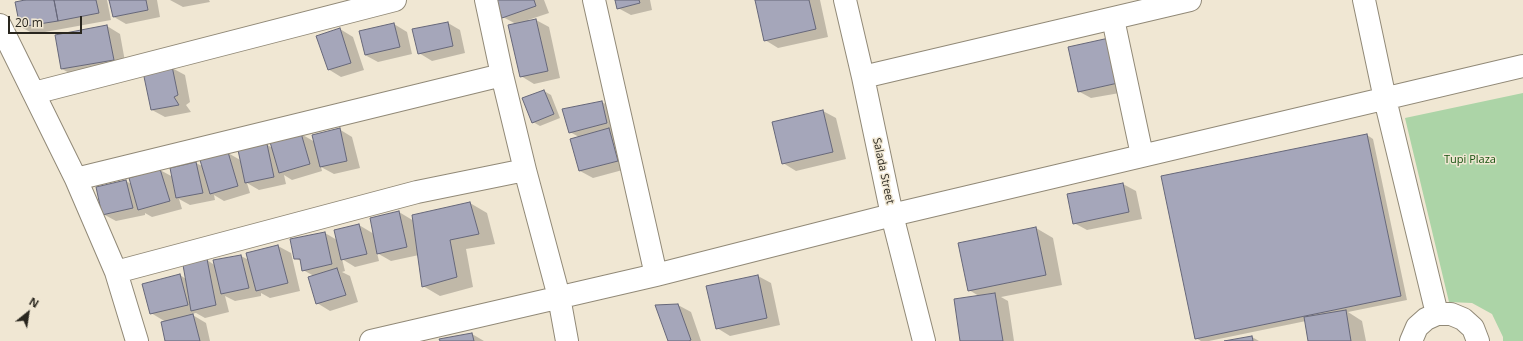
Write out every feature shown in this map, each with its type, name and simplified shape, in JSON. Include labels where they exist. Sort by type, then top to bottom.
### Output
[{"type":"street","points":[[34,93],[395,0]]},
{"type":"street","points":[[486,0],[525,170],[559,297],[567,341]]},
{"type":"street","points":[[594,0],[656,275]]},
{"type":"street","name":"Salada Street","points":[[845,0],[892,215],[924,341]]},
{"type":"street","points":[[863,77],[1190,0]]},
{"type":"street","points":[[1364,0],[1385,99],[1437,314]]},
{"type":"street","points":[[1113,19],[1142,155]]},
{"type":"street","points":[[0,25],[76,179],[116,272],[137,341]]},
{"type":"street","points":[[371,341],[656,275],[892,215],[1523,66]]},
{"type":"street","points":[[76,179],[502,75]]},
{"type":"street","points":[[116,272],[417,192],[525,170]]},
{"type":"street","points":[[1411,341],[1417,327],[1426,319],[1437,314],[1451,314],[1463,319],[1473,328],[1478,341]]},
{"type":"green space","name":"Tupi Plaza","points":[[1523,93],[1523,341],[1503,341],[1503,337],[1492,314],[1472,303],[1449,302],[1405,118]]},
{"type":"building","points":[[25,0],[54,0],[58,21],[20,27],[15,2]]},
{"type":"building","points":[[54,0],[96,0],[99,13],[58,21]]},
{"type":"building","points":[[109,0],[146,0],[148,10],[113,17]]},
{"type":"building","points":[[496,0],[534,0],[536,6],[502,18]]},
{"type":"building","points":[[615,0],[639,0],[640,3],[617,9]]},
{"type":"building","points":[[755,0],[809,0],[816,29],[764,41]]},
{"type":"building","points":[[536,19],[548,71],[520,77],[508,25]]},
{"type":"building","points":[[448,22],[453,46],[418,54],[412,29]]},
{"type":"building","points":[[394,23],[400,47],[365,55],[359,31]]},
{"type":"building","points":[[107,25],[114,60],[61,69],[55,35]]},
{"type":"building","points":[[340,28],[351,63],[328,70],[316,36]]},
{"type":"building","points":[[1109,38],[1118,83],[1078,92],[1068,47]]},
{"type":"building","points":[[172,66],[178,95],[174,97],[179,105],[151,110],[143,72]]},
{"type":"building","points":[[544,90],[554,114],[532,123],[522,98]]},
{"type":"building","points":[[602,101],[607,123],[569,133],[562,109]]},
{"type":"building","points":[[823,110],[833,152],[782,164],[772,122]]},
{"type":"building","points":[[340,128],[347,161],[320,167],[312,135]]},
{"type":"building","points":[[609,128],[618,161],[579,171],[570,139]]},
{"type":"building","points":[[301,133],[310,164],[279,173],[270,142]]},
{"type":"building","points":[[1367,134],[1401,296],[1195,339],[1161,176]]},
{"type":"building","points":[[267,144],[274,177],[245,183],[238,150]]},
{"type":"building","points":[[228,152],[238,186],[210,194],[200,160]]},
{"type":"building","points":[[196,162],[203,193],[176,198],[170,168]]},
{"type":"building","points":[[160,169],[170,201],[138,210],[129,178]]},
{"type":"building","points":[[126,180],[133,208],[102,215],[96,187]]},
{"type":"building","points":[[1123,183],[1129,212],[1073,224],[1067,194]]},
{"type":"building","points":[[470,202],[479,234],[450,240],[457,277],[422,287],[412,215]]},
{"type":"building","points":[[399,211],[407,247],[377,254],[370,218]]},
{"type":"building","points":[[359,224],[367,254],[341,260],[334,230]]},
{"type":"building","points":[[1036,227],[1046,275],[968,291],[958,243]]},
{"type":"building","points":[[325,232],[332,264],[302,271],[300,259],[294,259],[290,239]]},
{"type":"building","points":[[278,245],[288,283],[256,291],[246,253]]},
{"type":"building","points":[[241,255],[249,288],[221,294],[213,260]]},
{"type":"building","points":[[207,259],[216,305],[191,311],[183,265]]},
{"type":"building","points":[[337,268],[346,295],[316,304],[308,277]]},
{"type":"building","points":[[180,274],[188,305],[150,314],[142,284]]},
{"type":"building","points":[[758,275],[767,318],[716,329],[706,286]]},
{"type":"building","points":[[995,293],[1003,341],[960,341],[954,299]]},
{"type":"building","points":[[678,304],[691,340],[689,341],[668,341],[655,305]]},
{"type":"building","points":[[1346,310],[1351,341],[1308,341],[1304,317]]},
{"type":"building","points":[[193,314],[200,341],[165,341],[161,322]]},
{"type":"building","points":[[472,333],[474,341],[440,341],[439,339]]},
{"type":"building","points":[[1252,336],[1253,341],[1224,341]]}]
